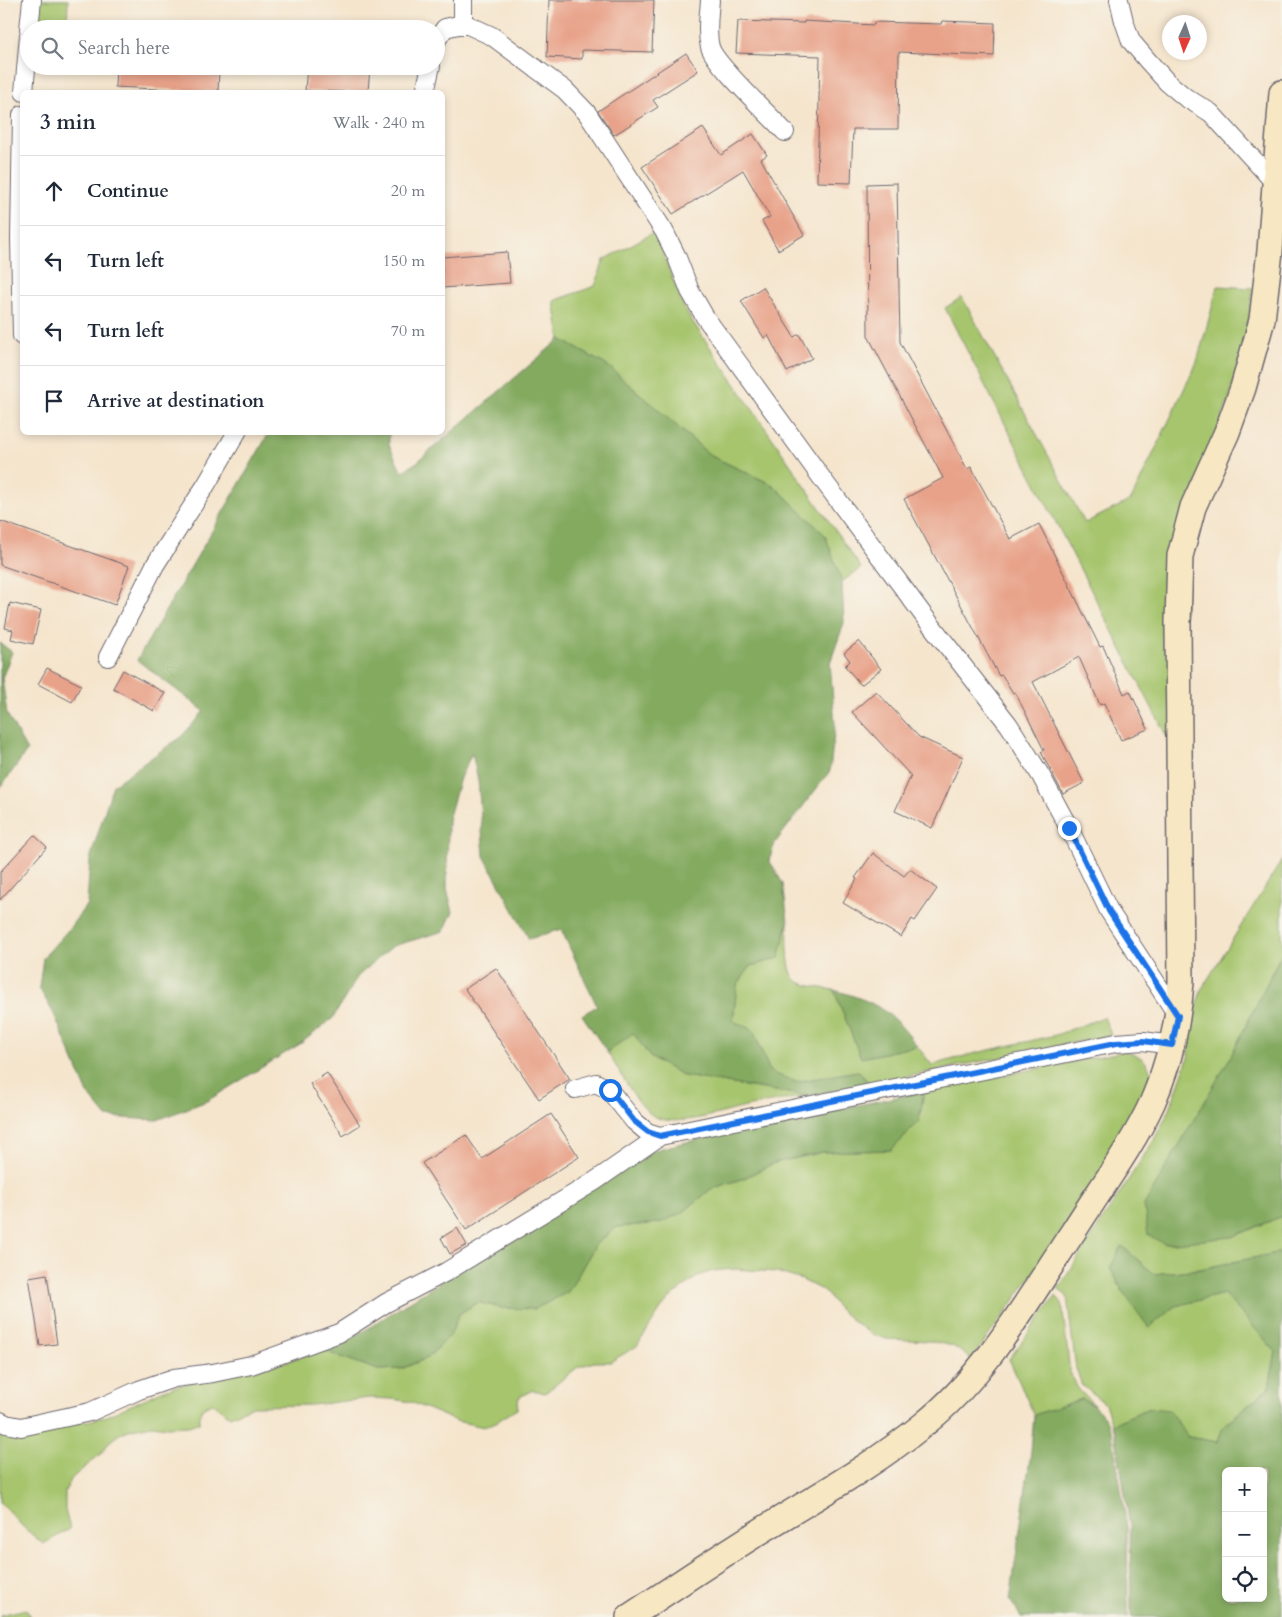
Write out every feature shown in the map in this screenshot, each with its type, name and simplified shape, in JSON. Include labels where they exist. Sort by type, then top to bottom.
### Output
[{"type":"street","points":[[30,20],[32,0]]},
{"type":"street","points":[[463,0],[463,25]]},
{"type":"street","points":[[710,0],[708,35],[711,49],[721,65],[785,132]]},
{"type":"street","points":[[1119,0],[1131,41],[1166,82],[1185,97],[1211,113],[1276,183]]},
{"type":"street","points":[[445,28],[468,25],[492,36],[565,90],[587,113],[664,231],[690,291],[705,317],[872,546],[1009,725],[1041,776],[1069,828],[1109,911],[1178,1016]]},
{"type":"street","points":[[24,90],[25,75]]},
{"type":"street","points":[[425,90],[429,75]]},
{"type":"street","points":[[629,1617],[766,1528],[854,1474],[924,1425],[948,1402],[1001,1340],[1119,1161],[1152,1102],[1172,1045],[1178,1016],[1181,972],[1178,623],[1180,556],[1193,507],[1230,424],[1262,320],[1276,183],[1282,92]]},
{"type":"street","points":[[108,657],[155,565],[235,435]]},
{"type":"street","points":[[0,1421],[22,1427],[90,1412],[139,1390],[174,1378],[252,1365],[339,1333],[386,1303],[446,1272],[586,1186],[660,1136],[1116,1043],[1143,1041],[1172,1045]]},
{"type":"street","points":[[575,1088],[596,1083],[610,1090],[634,1121],[648,1132],[660,1136]]},
{"type":"green space","points":[[39,0],[68,0],[67,20],[38,20]]},
{"type":"green space","points":[[654,232],[686,312],[861,568],[842,582],[825,535],[773,485],[711,456],[608,366],[560,339],[554,301],[595,286],[604,260]]},
{"type":"green space","points":[[1218,286],[1253,288],[1248,327],[1229,400],[1195,488],[1173,736],[1166,735],[945,308],[962,297],[1085,523],[1131,500],[1197,362]]},
{"type":"green space","points":[[560,339],[608,366],[711,456],[773,485],[825,535],[842,582],[844,623],[830,663],[835,725],[830,771],[775,843],[769,860],[783,884],[788,922],[779,958],[751,966],[737,985],[733,1021],[753,1030],[770,1072],[796,1082],[858,1071],[870,1084],[807,1096],[684,1076],[650,1057],[633,1033],[607,1052],[582,1015],[597,1006],[561,929],[529,939],[484,856],[478,780],[472,753],[460,778],[448,820],[447,889],[453,912],[444,931],[393,946],[358,976],[333,1018],[300,1044],[207,1101],[157,1120],[107,1117],[88,1094],[54,1014],[39,988],[43,958],[69,929],[87,904],[90,859],[113,785],[182,736],[204,711],[137,660],[268,435],[389,435],[389,445],[402,472],[417,462]]},
{"type":"green space","points":[[0,643],[12,652],[2,678],[7,714],[27,751],[0,788]]},
{"type":"green space","points":[[1282,860],[1282,953],[1231,1056],[1232,1237],[1282,1216],[1282,1252],[1200,1269],[1154,1274],[1122,1246],[1175,1306],[1224,1294],[1276,1352],[1269,1388],[1223,1426],[1218,1442],[1188,1437],[1149,1408],[1112,1424],[1105,1404],[1082,1385],[1076,1369],[1067,1296],[1058,1289],[1154,1140],[1169,1111],[1188,1058],[1195,1012],[1201,990]]},
{"type":"green space","points":[[788,922],[788,955],[791,972],[799,982],[834,990],[861,1058],[917,1046],[932,1065],[1056,1035],[1104,1017],[1111,1035],[870,1084],[858,1071],[796,1082],[770,1072],[753,1030],[733,1021],[737,985],[751,966],[779,958]]},
{"type":"green space","points":[[1282,953],[1282,1216],[1232,1237],[1165,1244],[1148,1235],[1144,1205],[1231,1056]]},
{"type":"green space","points":[[834,990],[861,999],[882,1009],[899,1024],[917,1046],[861,1058]]},
{"type":"green space","points":[[633,1032],[650,1057],[684,1076],[807,1096],[750,1106],[700,1118],[673,1121],[661,1119],[652,1115],[640,1103],[607,1052]]},
{"type":"green space","points":[[1126,1051],[1144,1060],[1149,1067],[1152,1078],[1123,1142],[1004,1315],[971,1359],[953,1346],[929,1341],[887,1339],[873,1335],[839,1309],[824,1291],[802,1280],[776,1272],[734,1269],[713,1271],[698,1276],[673,1295],[661,1309],[637,1346],[610,1362],[594,1362],[578,1367],[545,1393],[533,1390],[519,1397],[517,1409],[484,1427],[456,1421],[411,1402],[392,1399],[369,1398],[312,1405],[253,1406],[230,1416],[212,1403],[202,1408],[199,1422],[189,1426],[167,1427],[152,1425],[132,1429],[121,1433],[109,1442],[102,1453],[72,1478],[65,1491],[65,1510],[70,1529],[43,1544],[22,1526],[0,1502],[0,1427],[88,1421],[107,1416],[164,1390],[187,1383],[278,1364],[322,1350],[378,1370],[401,1369],[427,1358],[450,1336],[459,1314],[478,1302],[502,1308],[568,1292],[596,1244],[617,1227],[659,1223],[682,1213],[711,1189],[744,1178],[774,1163],[823,1152],[891,1150],[919,1121],[924,1091]]},
{"type":"green space","points":[[924,1091],[919,1121],[891,1150],[823,1152],[774,1163],[744,1178],[711,1189],[682,1213],[659,1223],[617,1227],[596,1244],[568,1292],[535,1309],[502,1308],[478,1302],[459,1314],[450,1336],[427,1358],[401,1369],[378,1370],[322,1350],[342,1343],[367,1329],[647,1152]]},
{"type":"green space","points":[[1122,1246],[1154,1274],[1200,1269],[1282,1252],[1282,1617],[1131,1617],[1130,1526],[1115,1432],[1112,1424],[1149,1408],[1169,1410],[1188,1437],[1218,1442],[1223,1426],[1269,1388],[1276,1352],[1224,1294],[1175,1306],[1149,1328],[1123,1292],[1110,1268]]},
{"type":"green space","points":[[1056,1296],[1062,1303],[1070,1373],[1080,1391],[1095,1405],[1082,1399],[1034,1415],[1009,1359]]},
{"type":"green space","points":[[1082,1399],[1093,1405],[1101,1413],[1112,1433],[1127,1527],[1128,1617],[1021,1617],[1010,1600],[1031,1451],[1034,1415]]},
{"type":"green space","points":[[26,1609],[30,1617],[0,1617],[0,1615]]},
{"type":"building","points":[[549,0],[654,0],[652,52],[582,50],[582,59],[547,57]]},
{"type":"building","points":[[738,21],[804,23],[804,21],[874,25],[874,22],[941,24],[942,21],[995,23],[994,56],[899,52],[898,129],[853,129],[851,183],[817,182],[820,56],[736,53]]},
{"type":"building","points":[[686,53],[698,71],[653,100],[658,107],[614,135],[598,111]]},
{"type":"building","points":[[116,75],[219,75],[218,90],[115,87]]},
{"type":"building","points":[[306,75],[369,75],[368,90],[305,90]]},
{"type":"building","points":[[703,128],[721,155],[753,134],[767,155],[761,159],[804,235],[778,250],[762,221],[770,217],[743,170],[673,214],[642,167]]},
{"type":"building","points":[[897,183],[900,342],[967,469],[971,467],[1010,539],[1039,524],[1100,647],[1103,646],[1124,694],[1130,691],[1148,729],[1121,740],[1104,703],[1100,705],[1079,657],[1033,682],[1084,783],[1063,794],[1041,752],[1044,750],[1015,692],[1013,693],[1002,675],[999,676],[904,499],[943,478],[868,336],[867,184]]},
{"type":"building","points":[[507,252],[510,283],[445,288],[445,257]]},
{"type":"building","points":[[763,287],[794,337],[799,334],[812,358],[787,372],[768,335],[764,338],[741,301]]},
{"type":"building","points":[[0,521],[129,566],[115,605],[0,565]]},
{"type":"building","points":[[10,603],[41,610],[33,644],[11,639],[13,630],[5,628]]},
{"type":"building","points":[[859,641],[881,669],[861,685],[845,666],[850,661],[844,653]]},
{"type":"building","points":[[47,668],[81,685],[72,702],[38,684]]},
{"type":"building","points":[[123,670],[165,693],[154,711],[113,688]]},
{"type":"building","points":[[876,691],[919,737],[963,757],[932,828],[895,811],[911,776],[852,712]]},
{"type":"building","points":[[34,835],[47,847],[0,900],[0,872]]},
{"type":"building","points":[[873,853],[904,876],[910,869],[937,889],[915,921],[912,919],[901,937],[843,903],[857,879],[855,878]]},
{"type":"building","points":[[496,968],[570,1079],[539,1099],[465,989]]},
{"type":"building","points":[[327,1073],[360,1125],[343,1136],[310,1084]]},
{"type":"building","points":[[551,1114],[579,1157],[466,1230],[422,1163],[466,1135],[482,1159]]},
{"type":"building","points":[[457,1228],[467,1245],[450,1254],[441,1238]]},
{"type":"building","points":[[47,1274],[57,1344],[40,1346],[29,1277]]},
{"type":"route","points":[[610,1090],[634,1121],[648,1132],[660,1136],[1116,1043],[1143,1041],[1172,1045],[1178,1016],[1109,911],[1069,828]]}]
